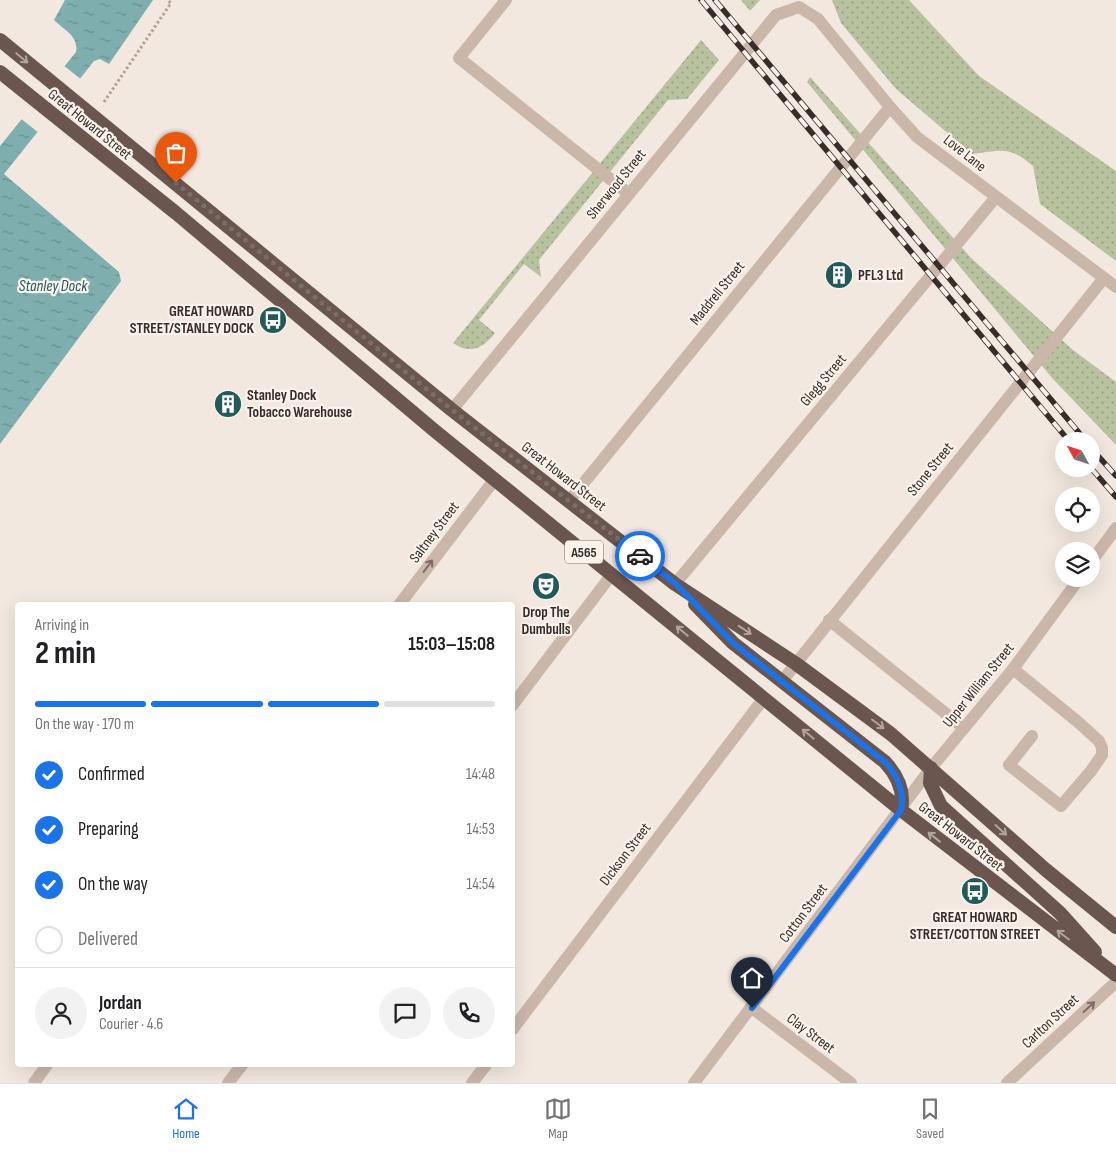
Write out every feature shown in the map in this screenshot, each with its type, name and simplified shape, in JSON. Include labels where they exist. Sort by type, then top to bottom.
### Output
[{"type":"highway","name":"Great Howard Street","points":[[0,40],[452,410],[676,584],[795,663],[879,725],[1116,928]]},
{"type":"highway","name":"Great Howard Street","points":[[0,72],[176,213],[495,479],[901,810],[1116,975]]},
{"type":"highway","points":[[676,584],[733,643],[889,766],[899,780],[902,791],[901,810]]},
{"type":"highway","points":[[931,768],[930,784],[940,806],[1060,913],[1116,975]]},
{"type":"street","points":[[506,0],[459,58],[629,194]]},
{"type":"street","name":"Sherwood Street","points":[[452,410],[776,15],[799,7],[818,19]]},
{"type":"street","name":"Love Lane","points":[[818,19],[917,137],[1116,287]]},
{"type":"street","name":"Maddrell Street","points":[[569,501],[890,107]]},
{"type":"street","name":"Glegg Street","points":[[676,584],[996,197]]},
{"type":"street","name":"Stone Street","points":[[782,681],[1104,278]]},
{"type":"street","name":"Saltney Street","points":[[401,602],[495,479]]},
{"type":"street","points":[[1100,550],[1116,528]]},
{"type":"street","points":[[515,702],[612,574]]},
{"type":"street","name":"Upper William Street","points":[[901,810],[931,768],[1013,669],[1073,587]]},
{"type":"street","points":[[829,620],[964,728]]},
{"type":"street","points":[[1013,669],[1078,722],[1099,741],[1102,748],[1102,755],[1097,763],[1061,806],[1009,765],[1032,736]]},
{"type":"street","name":"Dickson Street","points":[[515,1026],[764,698]]},
{"type":"street","name":"Cotton Street","points":[[694,1083],[901,810]]},
{"type":"street","name":"Carlton Street","points":[[1007,1083],[1116,982]]},
{"type":"street","name":"Clay Street","points":[[752,1008],[851,1083]]},
{"type":"street","points":[[34,1083],[46,1067]]},
{"type":"street","points":[[228,1083],[240,1067]]},
{"type":"street","points":[[472,1083],[484,1067]]},
{"type":"path","points":[[108,96],[171,3],[167,0]]},
{"type":"green space","points":[[741,0],[760,0],[750,11]]},
{"type":"green space","points":[[832,0],[909,0],[979,76],[1116,171],[1116,261],[1040,204],[1033,166],[1025,159],[1011,152],[1004,151],[972,154],[896,89],[841,23]]},
{"type":"green space","points":[[701,40],[719,60],[687,99],[668,100],[539,260],[541,277],[524,264],[479,320],[495,333],[491,338],[481,346],[471,349],[459,347],[453,343]]},
{"type":"green space","points":[[810,77],[971,258],[1073,350],[1116,382],[1116,445],[1052,378],[807,82]]},
{"type":"water","name":"Stanley Dock","points":[[65,0],[153,0],[109,64],[100,59],[94,61],[4,174],[119,272],[121,281],[0,444],[0,146],[76,52],[73,37],[54,20]]},
{"type":"pier","points":[[63,65],[82,80],[39,133],[20,118]]},
{"type":"railway","points":[[701,0],[1061,432]]},
{"type":"railway","points":[[715,0],[1078,432]]},
{"type":"railway","points":[[1100,458],[1116,476]]},
{"type":"railway","points":[[1100,478],[1116,497]]},
{"type":"way so far","points":[[176,183],[452,410],[640,556]]},
{"type":"place","name":"PFL3 Ltd","points":[[839,275]]},
{"type":"place","name":"GREAT HOWARD STREET/STANLEY DOCK","points":[[273,320]]},
{"type":"place","name":"Stanley Dock Tobacco Warehouse","points":[[228,404]]},
{"type":"place","name":"Drop The Dumbulls","points":[[546,586]]},
{"type":"place","name":"GREAT HOWARD STREET/COTTON STREET","points":[[975,891]]},
{"type":"route","points":[[640,556],[676,584],[733,643],[885,762],[899,780],[902,791],[903,802],[901,810],[752,1008]]}]
